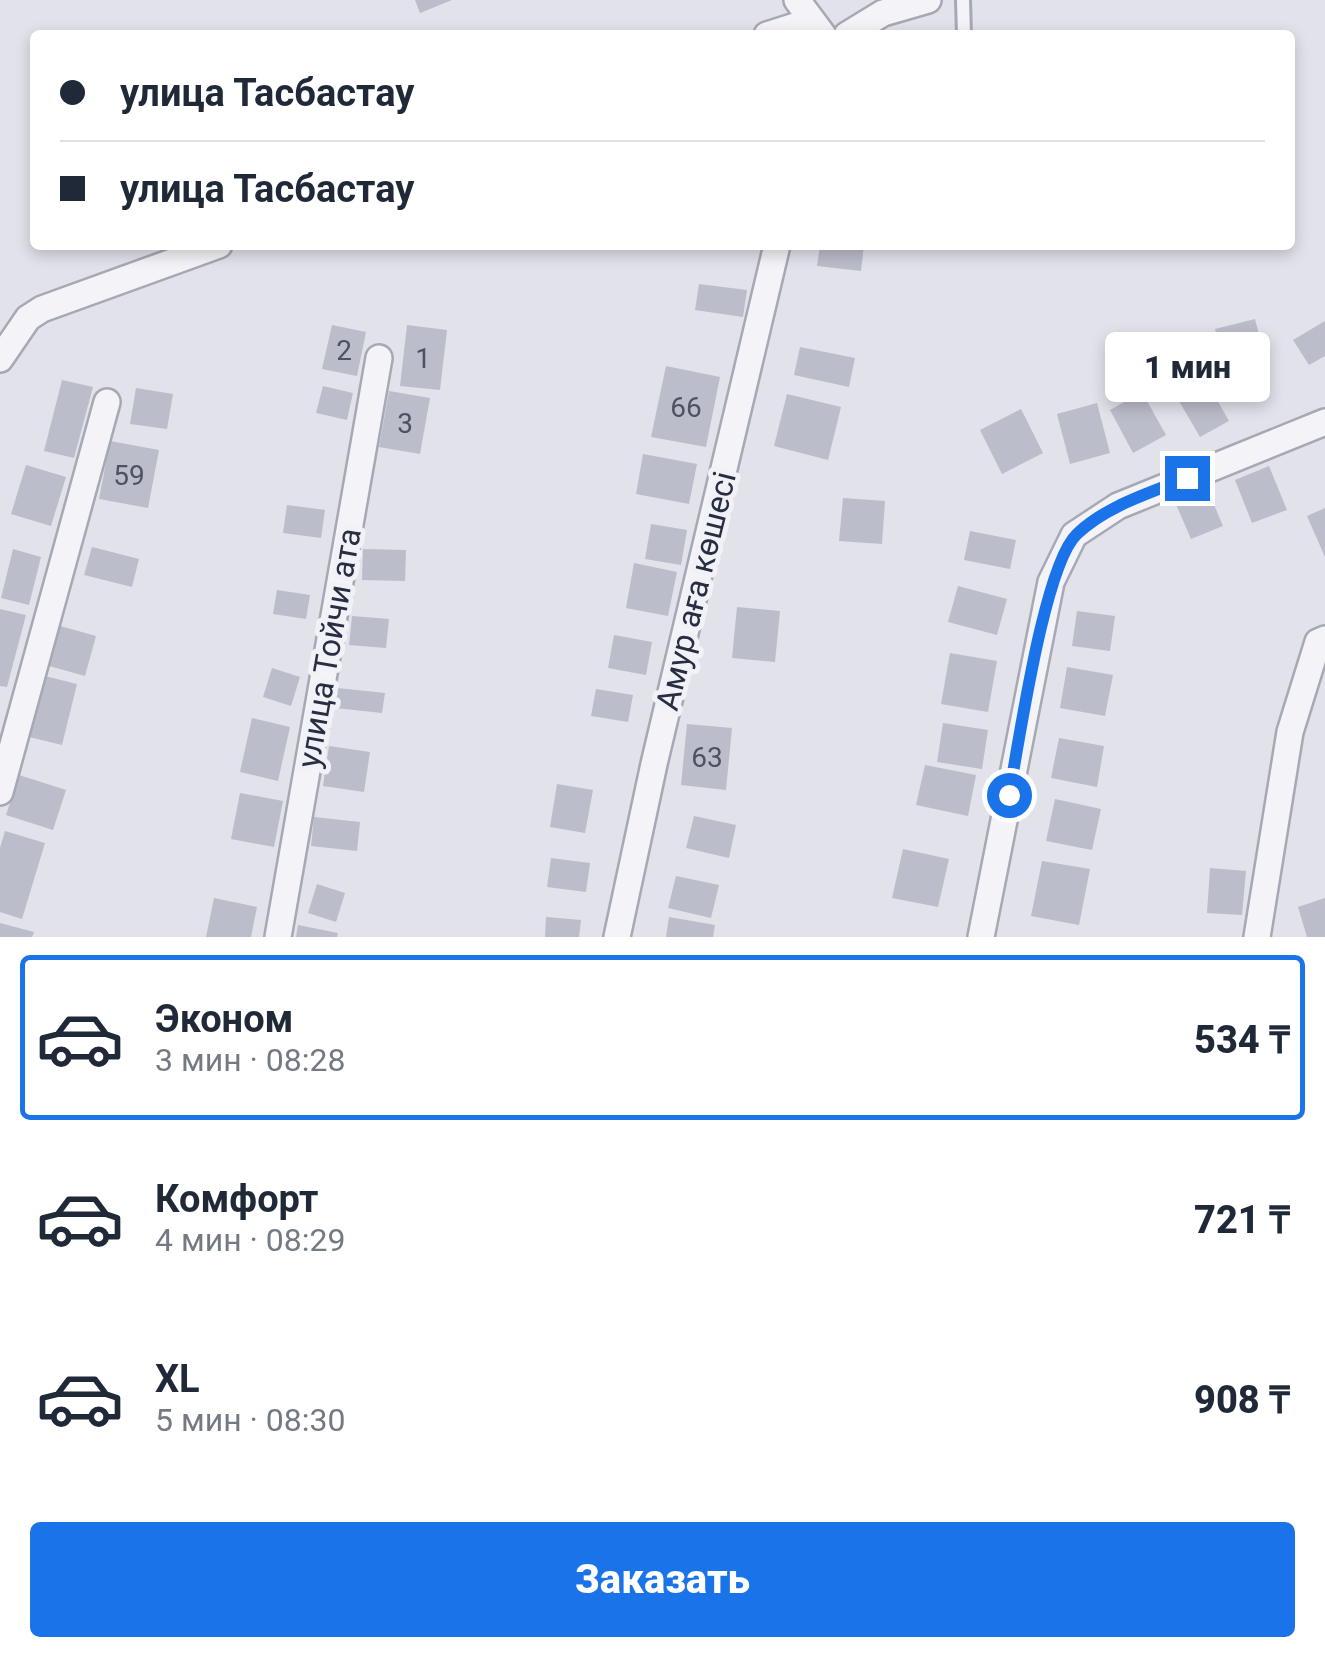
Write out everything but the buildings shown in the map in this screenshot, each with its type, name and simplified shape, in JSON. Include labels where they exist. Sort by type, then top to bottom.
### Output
[{"type":"street","points":[[855,30],[883,14],[928,0]]},
{"type":"street","points":[[780,30],[810,19]]},
{"type":"street","points":[[0,359],[28,318],[42,309],[204,250]]},
{"type":"street","name":"Амур аға көшесі","points":[[617,937],[776,250]]},
{"type":"street","name":"улица Тойчи ата","points":[[278,937],[379,358]]},
{"type":"street","points":[[0,792],[107,402]]},
{"type":"street","points":[[981,937],[1051,582],[1074,535],[1118,506],[1325,422]]},
{"type":"street","points":[[1257,937],[1290,732],[1322,640]]},
{"type":"lane","points":[[963,0],[964,30]]},
{"type":"route","points":[[1009,795],[1051,582],[1074,535],[1118,506],[1187,478]]}]
